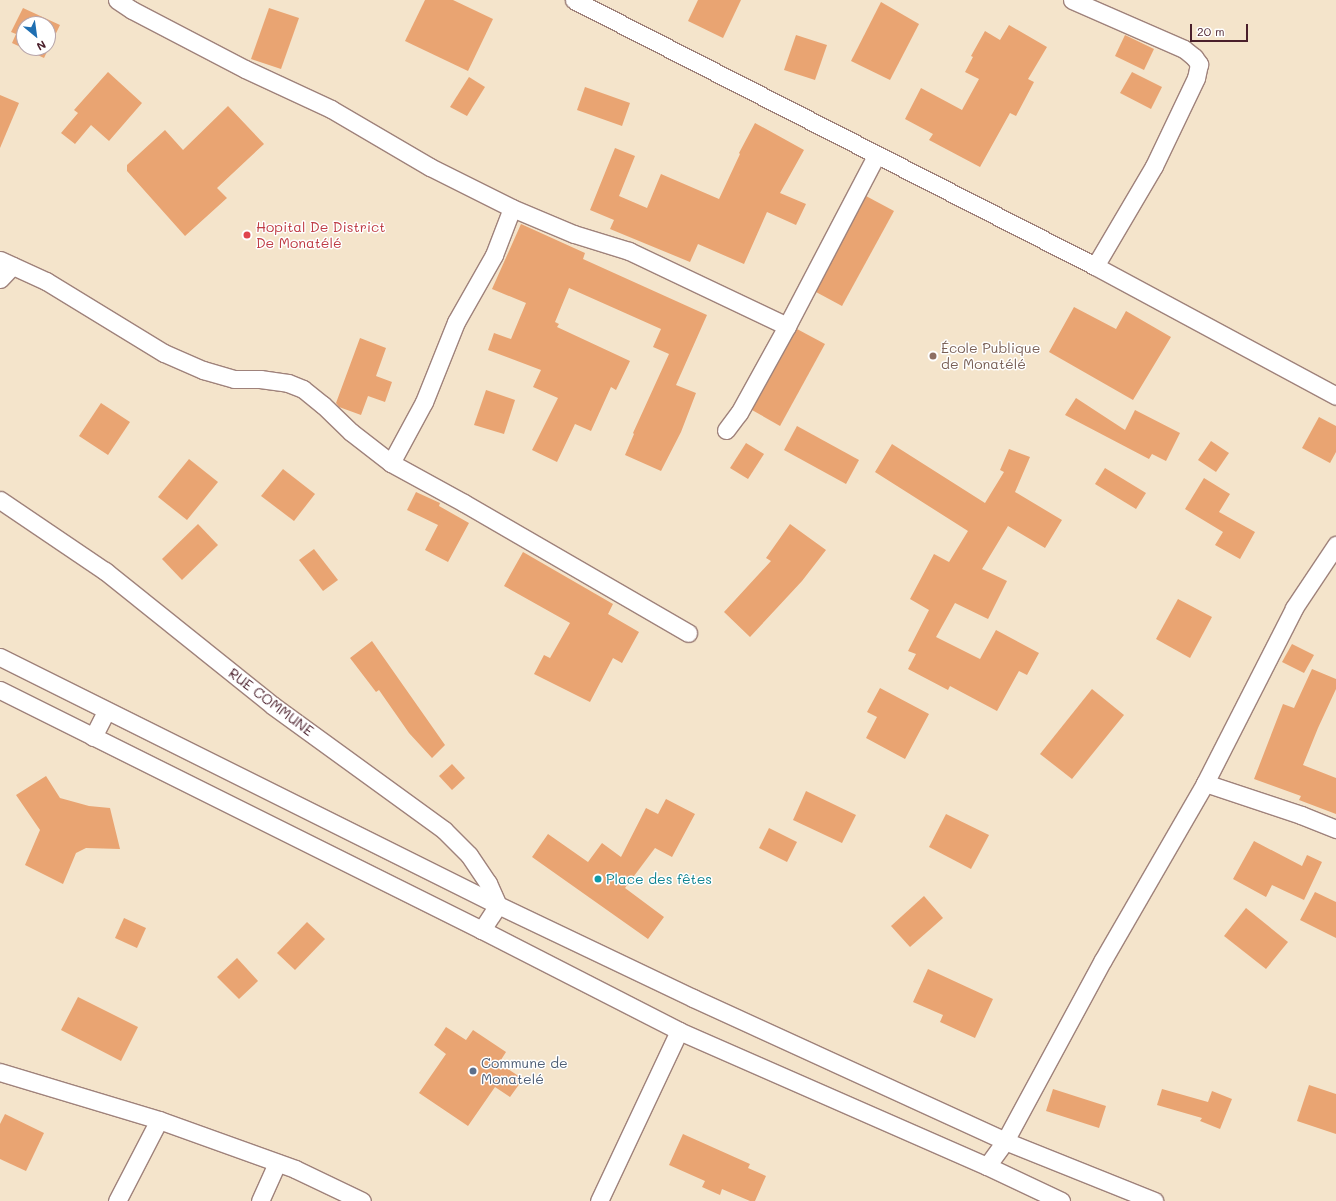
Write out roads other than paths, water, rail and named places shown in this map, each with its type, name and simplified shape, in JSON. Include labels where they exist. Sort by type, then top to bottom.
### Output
[{"type":"street","points":[[117,0],[132,10],[245,69],[331,109],[430,167],[512,208],[574,234],[629,252],[787,326]]},
{"type":"street","points":[[1072,0],[1184,49],[1194,57],[1198,64],[1196,78],[1154,166],[1096,266]]},
{"type":"street","points":[[584,2],[876,156],[1096,266],[1336,396]]},
{"type":"street","points":[[726,430],[739,413],[787,326],[876,156]]},
{"type":"street","points":[[391,463],[424,402],[456,322],[494,255],[512,208]]},
{"type":"street","points":[[0,279],[6,263],[53,285],[164,353],[203,370],[234,379],[260,379],[288,383],[302,389],[323,405],[351,432],[391,463],[464,503],[688,633]]},
{"type":"street","name":"RUE COMMUNE","points":[[0,500],[105,571],[272,705],[444,830],[469,856],[488,883],[498,905]]},
{"type":"street","points":[[987,1166],[1005,1141],[1103,960],[1205,783],[1294,608],[1336,545]]},
{"type":"street","points":[[0,657],[498,905],[700,1001],[1005,1141],[1154,1201]]},
{"type":"street","points":[[0,690],[482,930],[679,1030],[987,1166],[1061,1201]]},
{"type":"street","points":[[93,737],[106,711]]},
{"type":"street","points":[[1205,783],[1301,815],[1336,829]]},
{"type":"street","points":[[482,930],[498,905]]},
{"type":"street","points":[[599,1201],[679,1030]]},
{"type":"street","points":[[0,1072],[159,1120],[295,1169],[362,1201]]},
{"type":"street","points":[[117,1201],[159,1120]]},
{"type":"street","points":[[260,1201],[277,1163]]},
{"type":"place","name":"Hopital De District De Monatélé","points":[[247,235]]},
{"type":"place","name":"École Publique de Monatélé","points":[[933,356]]},
{"type":"place","name":"Place des fêtes","points":[[598,879]]},
{"type":"place","name":"Commune de Monatelé","points":[[473,1071]]}]
